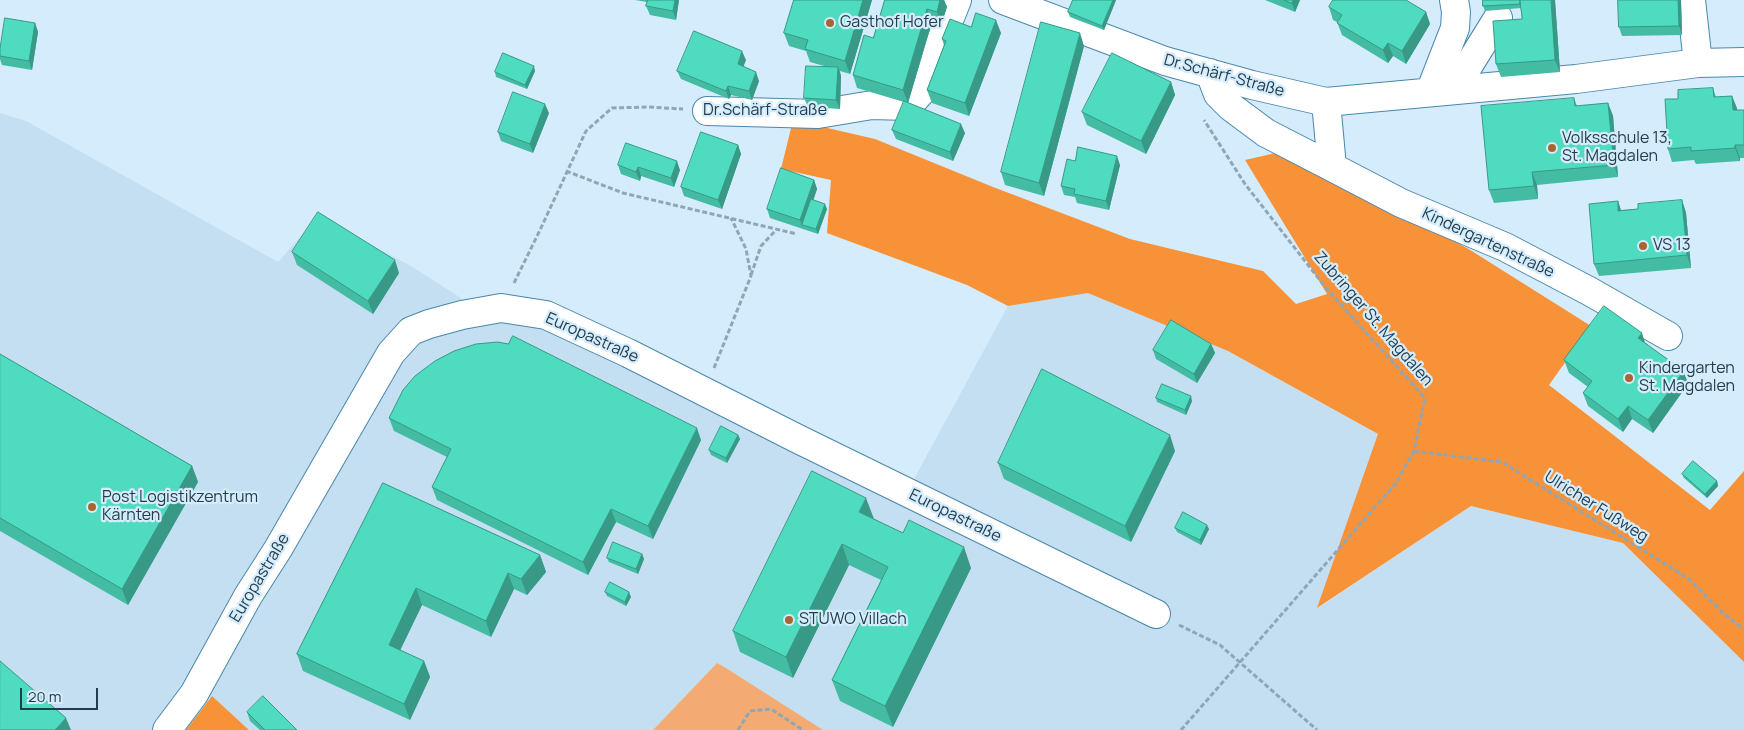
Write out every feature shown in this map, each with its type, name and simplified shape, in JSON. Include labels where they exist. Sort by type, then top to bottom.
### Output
[{"type":"street","name":"Dr.Schärf-Straße","points":[[707,111],[818,114],[872,105],[908,106],[920,93],[957,0]]},
{"type":"street","name":"Dr.Schärf-Straße","points":[[1003,0],[1165,61],[1252,85],[1326,102],[1576,79],[1698,63],[1744,62]]},
{"type":"street","points":[[1442,90],[1455,28],[1456,12],[1454,0]]},
{"type":"street","points":[[1691,0],[1698,63]]},
{"type":"street","points":[[1442,90],[1498,18]]},
{"type":"street","name":"Kindergartenstraße","points":[[1210,73],[1218,94],[1231,107],[1266,133],[1401,203],[1505,247],[1668,336]]},
{"type":"street","points":[[1326,102],[1332,167]]},
{"type":"street","name":"Europastraße","points":[[167,730],[194,694],[248,596],[278,549],[391,353],[411,331],[420,327],[462,314],[501,308],[546,315],[628,353],[1156,614]]},
{"type":"path","name":"Dr.Schärf-Straße","points":[[501,308],[586,131],[612,108],[648,106],[707,111]]},
{"type":"path","name":"Zubringer St. Magdalen","points":[[1180,730],[1396,483],[1414,451],[1425,398],[1326,288],[1245,184],[1202,118]]},
{"type":"path","points":[[566,171],[623,193],[797,234]]},
{"type":"path","points":[[731,218],[746,249],[751,276]]},
{"type":"path","points":[[705,392],[761,246],[777,229]]},
{"type":"path","name":"Ulricher Fußweg","points":[[1414,451],[1502,462],[1689,580],[1724,614],[1744,629]]},
{"type":"path","points":[[1156,614],[1220,646],[1317,730]]},
{"type":"path","points":[[738,730],[750,711],[771,709],[803,730]]},
{"type":"shaded area","points":[[0,113],[26,121],[278,262],[318,217],[411,266],[467,302],[549,300],[913,481],[1008,306],[1088,292],[1228,351],[1379,435],[1318,608],[1471,506],[1623,543],[1744,662],[1744,730],[810,730],[717,663],[653,730],[249,730],[212,696],[186,730],[0,730]]},
{"type":"shaded area","points":[[793,120],[875,139],[993,187],[1130,239],[1263,271],[1296,304],[1327,294],[1245,160],[1280,152],[1333,176],[1467,248],[1591,326],[1549,385],[1710,510],[1744,471],[1744,662],[1623,543],[1471,506],[1317,608],[1378,434],[1228,351],[1088,293],[1008,306],[967,285],[827,233],[831,180],[781,169]]},
{"type":"shaded area","points":[[717,663],[726,668],[823,730],[653,730]]},
{"type":"shaded area","points":[[212,696],[249,730],[186,730]]},
{"type":"building","points":[[648,0],[675,0],[673,11],[646,6]]},
{"type":"building","name":"Gasthof Hofer","points":[[794,0],[863,0],[845,61],[805,49],[808,40],[784,33]]},
{"type":"building","points":[[885,0],[940,0],[937,12],[927,9],[903,90],[853,75],[864,35],[873,38]]},
{"type":"building","points":[[1073,0],[1113,0],[1102,26],[1068,12]]},
{"type":"building","points":[[1333,0],[1406,0],[1426,12],[1402,51],[1388,43],[1383,50],[1337,23],[1342,15],[1329,7]]},
{"type":"building","points":[[1483,0],[1520,0],[1520,4],[1483,6]]},
{"type":"building","points":[[1520,0],[1551,0],[1555,60],[1496,64],[1493,21],[1522,19]]},
{"type":"building","points":[[1618,0],[1678,0],[1679,26],[1619,27]]},
{"type":"building","points":[[976,13],[996,20],[965,103],[927,90],[946,41],[942,39],[950,19],[971,27]]},
{"type":"building","points":[[5,18],[35,23],[29,61],[0,56]]},
{"type":"building","points":[[1041,22],[1080,33],[1039,183],[1001,172]]},
{"type":"building","points":[[694,31],[742,51],[738,64],[756,72],[749,91],[728,86],[726,91],[677,71]]},
{"type":"building","points":[[503,53],[534,66],[525,85],[495,72]]},
{"type":"building","points":[[1112,53],[1171,82],[1141,141],[1082,112]]},
{"type":"building","points":[[806,66],[838,67],[836,100],[804,98]]},
{"type":"building","points":[[1713,88],[1714,97],[1732,96],[1733,110],[1744,110],[1744,145],[1735,145],[1735,148],[1691,151],[1691,147],[1668,149],[1665,99],[1678,99],[1678,90]]},
{"type":"building","points":[[513,92],[545,104],[530,144],[498,132]]},
{"type":"building","name":"Volksschule 13, St. Magdalen","points":[[1574,98],[1575,106],[1608,103],[1614,165],[1532,172],[1534,186],[1489,190],[1481,106]]},
{"type":"building","points":[[904,101],[961,124],[950,152],[892,130]]},
{"type":"building","points":[[701,132],[738,145],[718,200],[681,187]]},
{"type":"building","points":[[626,143],[677,161],[671,178],[638,167],[636,172],[618,165]]},
{"type":"building","points":[[1078,147],[1117,156],[1106,201],[1074,194],[1075,189],[1061,186],[1067,159],[1075,161]]},
{"type":"building","points":[[781,168],[814,180],[800,220],[767,209]]},
{"type":"building","points":[[811,199],[825,204],[816,229],[802,225]]},
{"type":"building","name":"VS 13","points":[[1682,200],[1687,255],[1594,264],[1589,204],[1618,201],[1618,211],[1638,209],[1638,204]]},
{"type":"building","points":[[318,212],[395,260],[368,301],[292,252]]},
{"type":"building","name":"Kindergarten St. Magdalen","points":[[1604,306],[1642,333],[1638,338],[1684,371],[1648,420],[1628,406],[1618,419],[1583,393],[1592,381],[1564,360]]},
{"type":"building","points":[[1171,320],[1211,344],[1194,374],[1153,350]]},
{"type":"building","points":[[513,336],[697,428],[648,526],[611,509],[583,562],[432,487],[451,449],[389,418],[403,390],[415,376],[435,361],[454,351],[476,344],[498,342],[508,344]]},
{"type":"building","name":"Post Logistikzentrum Kärnten","points":[[0,354],[192,466],[122,589],[0,518]]},
{"type":"building","points":[[1042,369],[1170,435],[1125,526],[998,463]]},
{"type":"building","points":[[1162,384],[1191,396],[1185,410],[1156,398]]},
{"type":"building","points":[[721,426],[738,435],[726,458],[709,450]]},
{"type":"building","points":[[1693,461],[1717,481],[1705,494],[1682,474]]},
{"type":"building","name":"STUWO Villach","points":[[812,471],[866,498],[859,512],[903,533],[909,520],[964,547],[885,706],[832,680],[888,567],[842,544],[786,657],[733,631]]},
{"type":"building","points":[[383,483],[540,555],[521,579],[508,573],[486,621],[416,588],[389,645],[424,661],[404,704],[297,654]]},
{"type":"building","points":[[1183,512],[1207,525],[1200,540],[1175,528]]},
{"type":"building","points":[[613,542],[642,554],[636,569],[607,558]]},
{"type":"building","points":[[610,582],[629,592],[625,602],[605,592]]},
{"type":"building","points":[[0,661],[66,718],[55,730],[0,730]]},
{"type":"building","points":[[263,696],[297,730],[265,730],[247,712]]},
{"type":"place","name":"Gasthof Hofer","points":[[830,23]]},
{"type":"place","name":"Volksschule 13, St. Magdalen","points":[[1552,148]]},
{"type":"place","name":"VS 13","points":[[1643,246]]},
{"type":"place","name":"Kindergarten St. Magdalen","points":[[1629,378]]},
{"type":"place","name":"Post Logistikzentrum Kärnten","points":[[92,507]]},
{"type":"place","name":"STUWO Villach","points":[[789,620]]}]
